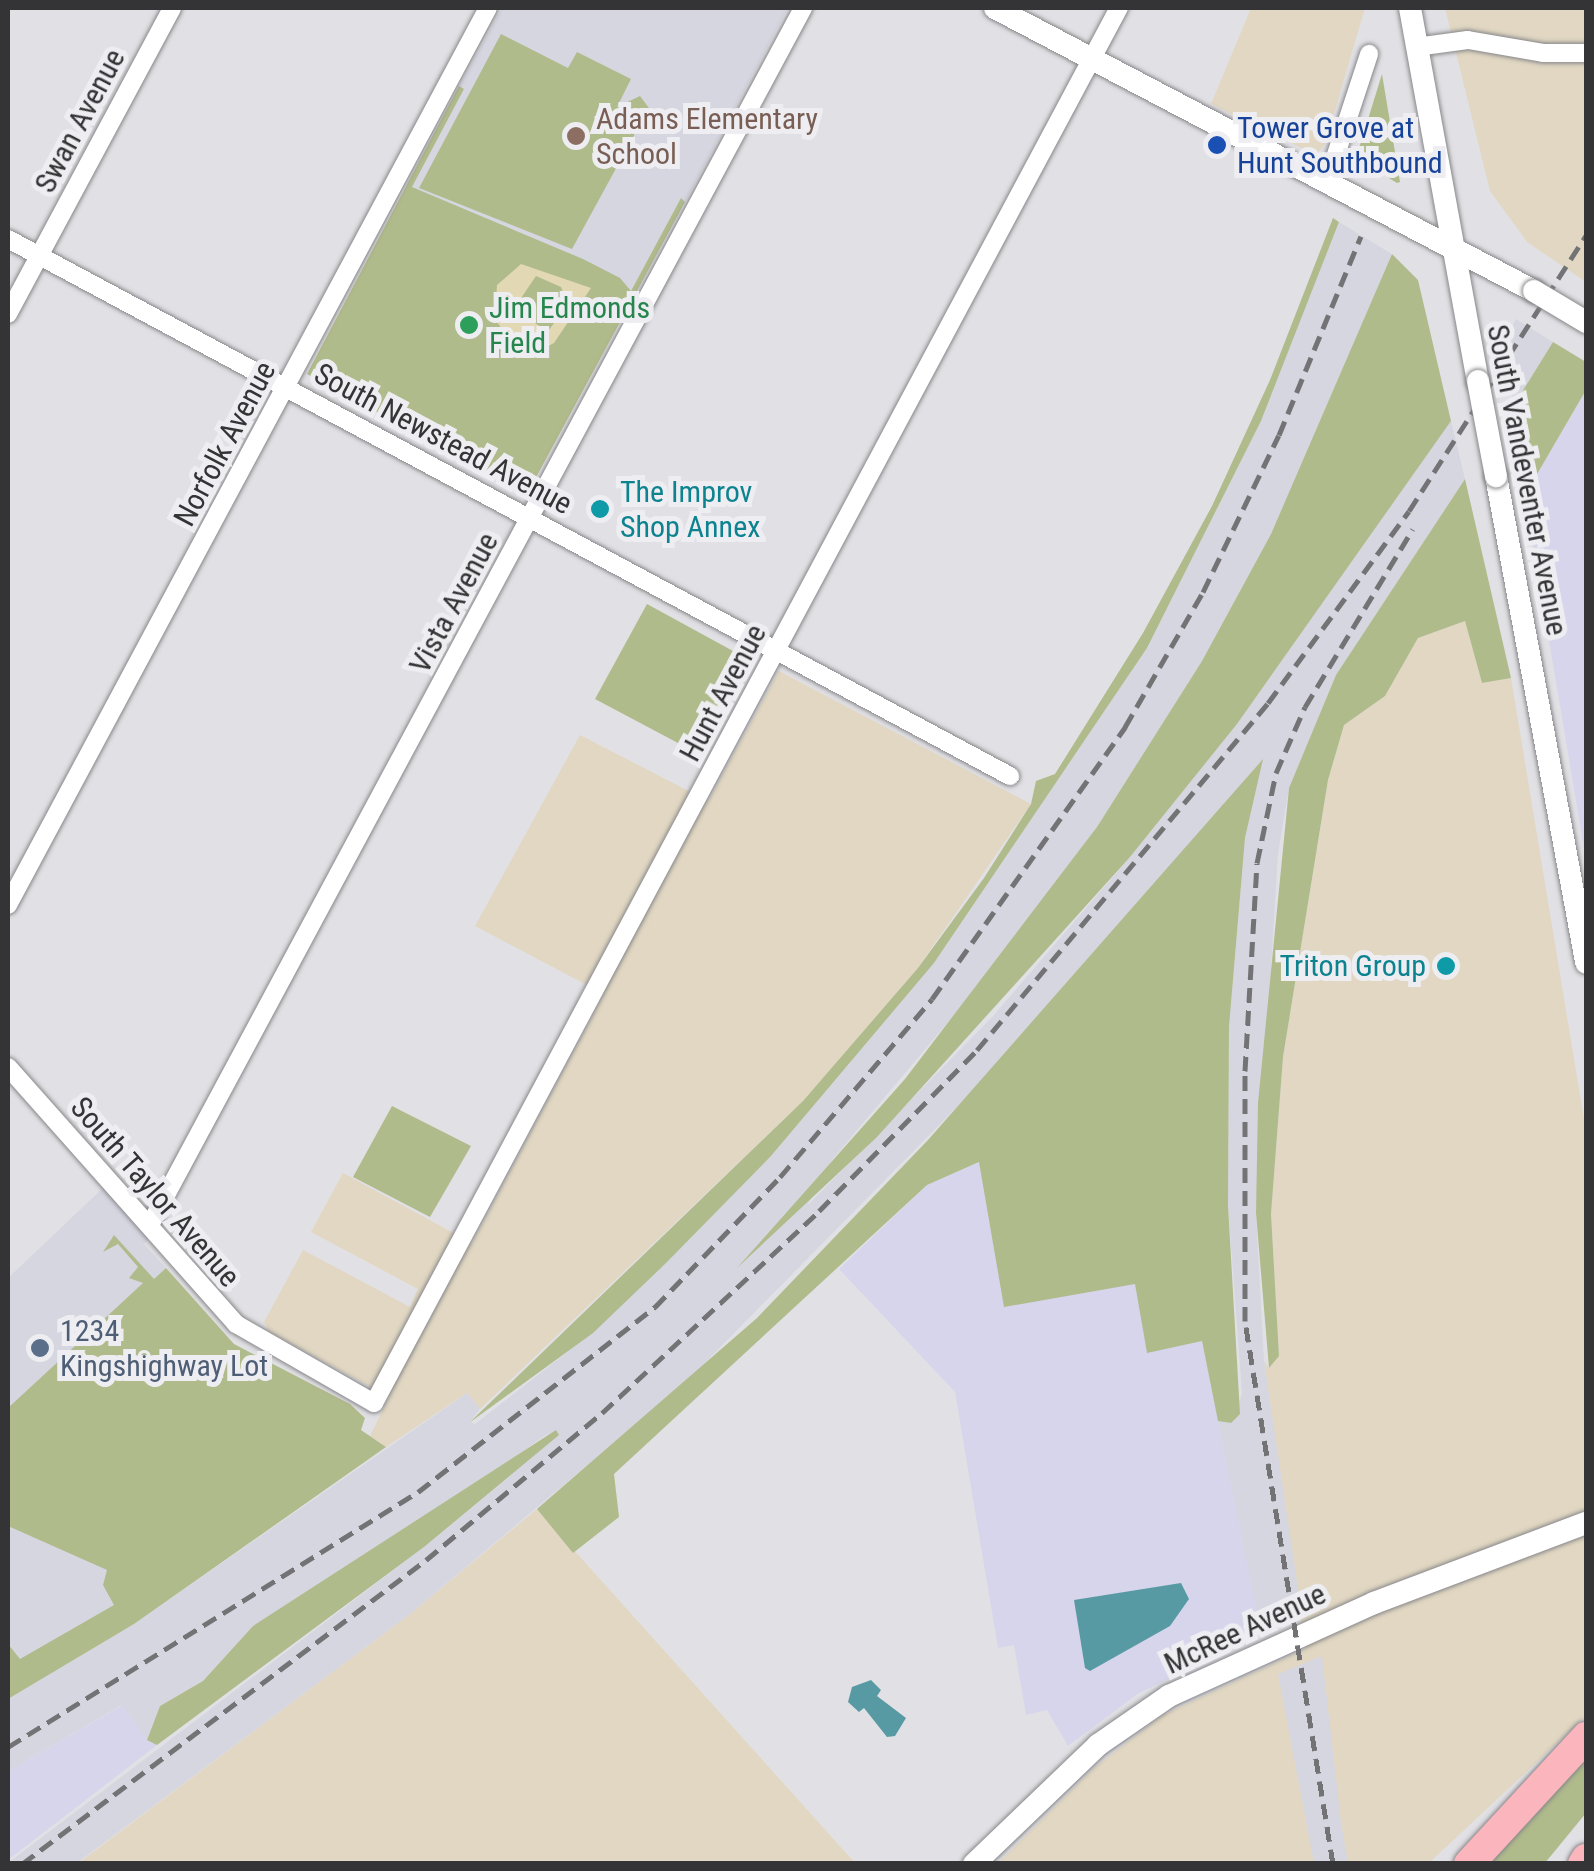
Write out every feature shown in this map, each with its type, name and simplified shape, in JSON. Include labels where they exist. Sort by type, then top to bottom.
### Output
[{"type":"highway","points":[[1469,1864],[1586,1737]]},
{"type":"main road","points":[[995,8],[1586,322]]},
{"type":"main road","name":"South Vandeventer Avenue","points":[[1410,8],[1586,963]]},
{"type":"main road","name":"McRee Avenue","points":[[974,1864],[1073,1766],[1169,1696],[1374,1603],[1586,1523]]},
{"type":"street","name":"Swan Avenue","points":[[8,314],[172,8]]},
{"type":"street","name":"Norfolk Avenue","points":[[8,905],[488,8]]},
{"type":"street","name":"Vista Avenue","points":[[151,1223],[803,8]]},
{"type":"street","name":"Hunt Avenue","points":[[374,1403],[1119,8]]},
{"type":"street","points":[[1416,47],[1468,40],[1543,53],[1586,53]]},
{"type":"street","points":[[1328,182],[1369,54]]},
{"type":"street","name":"South Newstead Avenue","points":[[8,239],[1010,776]]},
{"type":"street","name":"South Taylor Avenue","points":[[8,1066],[151,1223],[236,1324],[374,1403]]},
{"type":"shaded area","name":"Adams Elementary School","points":[[502,8],[788,8],[636,294],[583,259],[406,185]]},
{"type":"shaded area","points":[[1251,8],[1365,8],[1325,144],[1316,155],[1211,104]]},
{"type":"shaded area","points":[[1445,8],[1586,8],[1586,282],[1527,242],[1490,191]]},
{"type":"shaded area","points":[[1339,222],[1392,254],[1271,534],[1202,661],[1097,827],[1012,946],[832,1160],[807,1206],[993,1016],[1130,857],[1237,724],[1451,421],[1465,479],[1336,675],[1289,788],[1278,854],[1256,1213],[1264,1361],[1301,1608],[1259,1623],[1218,1421],[1231,1423],[1242,1394],[1228,1205],[1229,1027],[1245,838],[1261,761],[1017,1046],[684,1384],[410,1614],[77,1863],[8,1863],[424,1547],[508,1478],[550,1432],[437,1512],[253,1626],[203,1681],[160,1706],[147,1740],[122,1705],[8,1771],[8,1699],[134,1624],[467,1393],[480,1409],[470,1422],[475,1424],[593,1332],[771,1156],[934,963],[1147,648],[1261,421]]},
{"type":"shaded area","points":[[1516,319],[1553,342],[1514,405],[1503,343]]},
{"type":"shaded area","points":[[1586,390],[1586,861],[1527,509],[1529,488]]},
{"type":"shaded area","points":[[1465,621],[1482,683],[1511,678],[1586,1131],[1586,1716],[1429,1863],[997,1864],[1094,1768],[1163,1715],[1305,1649],[1264,1361],[1269,1368],[1279,1356],[1271,1214],[1283,1057],[1328,780],[1344,725],[1385,696],[1418,638]]},
{"type":"shaded area","points":[[779,671],[1031,804],[918,968],[803,1101],[480,1409],[467,1393],[386,1447],[370,1436],[389,1397],[269,1332],[264,1322],[303,1250],[410,1307],[418,1289],[311,1232],[343,1173],[472,1243],[604,994],[475,926],[580,735],[708,801]]},
{"type":"shaded area","points":[[1194,923],[1202,1341],[1262,1634],[1139,1693],[1068,1746],[1047,1710],[1026,1715],[1014,1645],[998,1648],[955,1392],[839,1269],[927,1185],[980,1162]]},
{"type":"shaded area","name":"1234 Kingshighway Lot","points":[[106,1185],[153,1235],[144,1244],[166,1268],[8,1416],[8,1278]]},
{"type":"shaded area","points":[[537,1509],[855,1863],[77,1864],[410,1614]]},
{"type":"shaded area","points":[[8,1518],[170,1588],[8,1683]]},
{"type":"shaded area","points":[[1322,1656],[1348,1863],[1314,1863],[1278,1674]]},
{"type":"shaded area","points":[[123,1705],[157,1745],[8,1860],[8,1771]]},
{"type":"green space","points":[[501,34],[568,68],[577,52],[631,79],[617,107],[640,96],[649,108],[572,249],[419,188]]},
{"type":"green space","points":[[1382,74],[1400,182],[1397,183],[1356,158]]},
{"type":"green space","name":"Jim Edmonds Field","points":[[459,86],[464,89],[412,187],[583,259],[620,278],[631,291],[681,198],[685,202],[527,494],[307,374]]},
{"type":"green space","points":[[1333,218],[1339,222],[1261,421],[1147,648],[934,963],[771,1156],[665,1264],[593,1333],[469,1423],[803,1101],[918,968],[984,878],[1031,804],[1036,781],[1055,774],[1143,633],[1212,506],[1270,380]]},
{"type":"green space","points":[[1392,254],[1418,280],[1451,421],[1237,724],[1130,857],[877,1137],[737,1268],[905,1079],[1097,827],[1202,661],[1271,534]]},
{"type":"green space","points":[[1553,342],[1586,362],[1586,390],[1529,488],[1514,405]]},
{"type":"green space","points":[[1465,479],[1511,678],[1482,683],[1465,621],[1418,638],[1385,696],[1344,725],[1328,780],[1283,1057],[1271,1214],[1279,1356],[1269,1368],[1256,1213],[1258,1103],[1289,788],[1336,675]]},
{"type":"green space","points":[[647,604],[744,657],[693,751],[595,699]]},
{"type":"green space","points":[[1263,759],[1245,838],[1229,1027],[1228,1205],[1240,1414],[1231,1423],[1218,1421],[1202,1341],[1147,1353],[1135,1284],[1004,1307],[979,1162],[927,1185],[614,1474],[619,1517],[573,1553],[537,1509],[757,1318],[928,1140]]},
{"type":"green space","points":[[392,1106],[471,1146],[430,1217],[353,1177]]},
{"type":"green space","points":[[114,1235],[154,1279],[166,1268],[234,1344],[350,1404],[365,1418],[361,1430],[386,1447],[134,1624],[8,1699],[8,1644],[20,1659],[114,1605],[103,1585],[107,1570],[8,1526],[8,1408],[143,1283],[129,1278],[138,1267],[118,1244],[103,1252]]},
{"type":"green space","points":[[556,1430],[559,1435],[424,1547],[157,1745],[147,1740],[160,1706],[203,1681],[253,1626]]},
{"type":"green space","points":[[1586,1755],[1586,1813],[1545,1863],[1485,1864]]},
{"type":"sand","points":[[521,264],[591,288],[554,343],[539,351],[510,341],[495,319],[497,285]],"holes":[[[536,276],[561,287],[568,305],[548,331],[513,310]]]},
{"type":"water","points":[[1181,1583],[1189,1599],[1170,1626],[1090,1671],[1085,1668],[1074,1600]]},
{"type":"water","points":[[871,1680],[881,1690],[877,1696],[906,1718],[895,1736],[887,1737],[864,1708],[859,1712],[848,1702],[852,1687]]},
{"type":"railway","points":[[22,1864],[426,1560],[602,1413],[819,1211],[977,1050],[1268,703],[1409,511],[1586,235]]},
{"type":"railway","points":[[8,1747],[418,1492],[655,1307],[780,1177],[932,999],[1125,727],[1203,592],[1279,435],[1361,236]]},
{"type":"railway","points":[[1333,1864],[1245,1321],[1245,1071],[1257,863],[1276,773],[1305,707],[1413,529]]},
{"type":"place","name":"Adams Elementary School","points":[[576,136]]},
{"type":"place","name":"Tower Grove at Hunt Southbound","points":[[1217,145]]},
{"type":"place","name":"Jim Edmonds Field","points":[[469,325]]},
{"type":"place","name":"The Improv Shop Annex","points":[[600,509]]},
{"type":"place","name":"Triton Group","points":[[1446,966]]},
{"type":"place","name":"1234 Kingshighway Lot","points":[[40,1348]]}]
